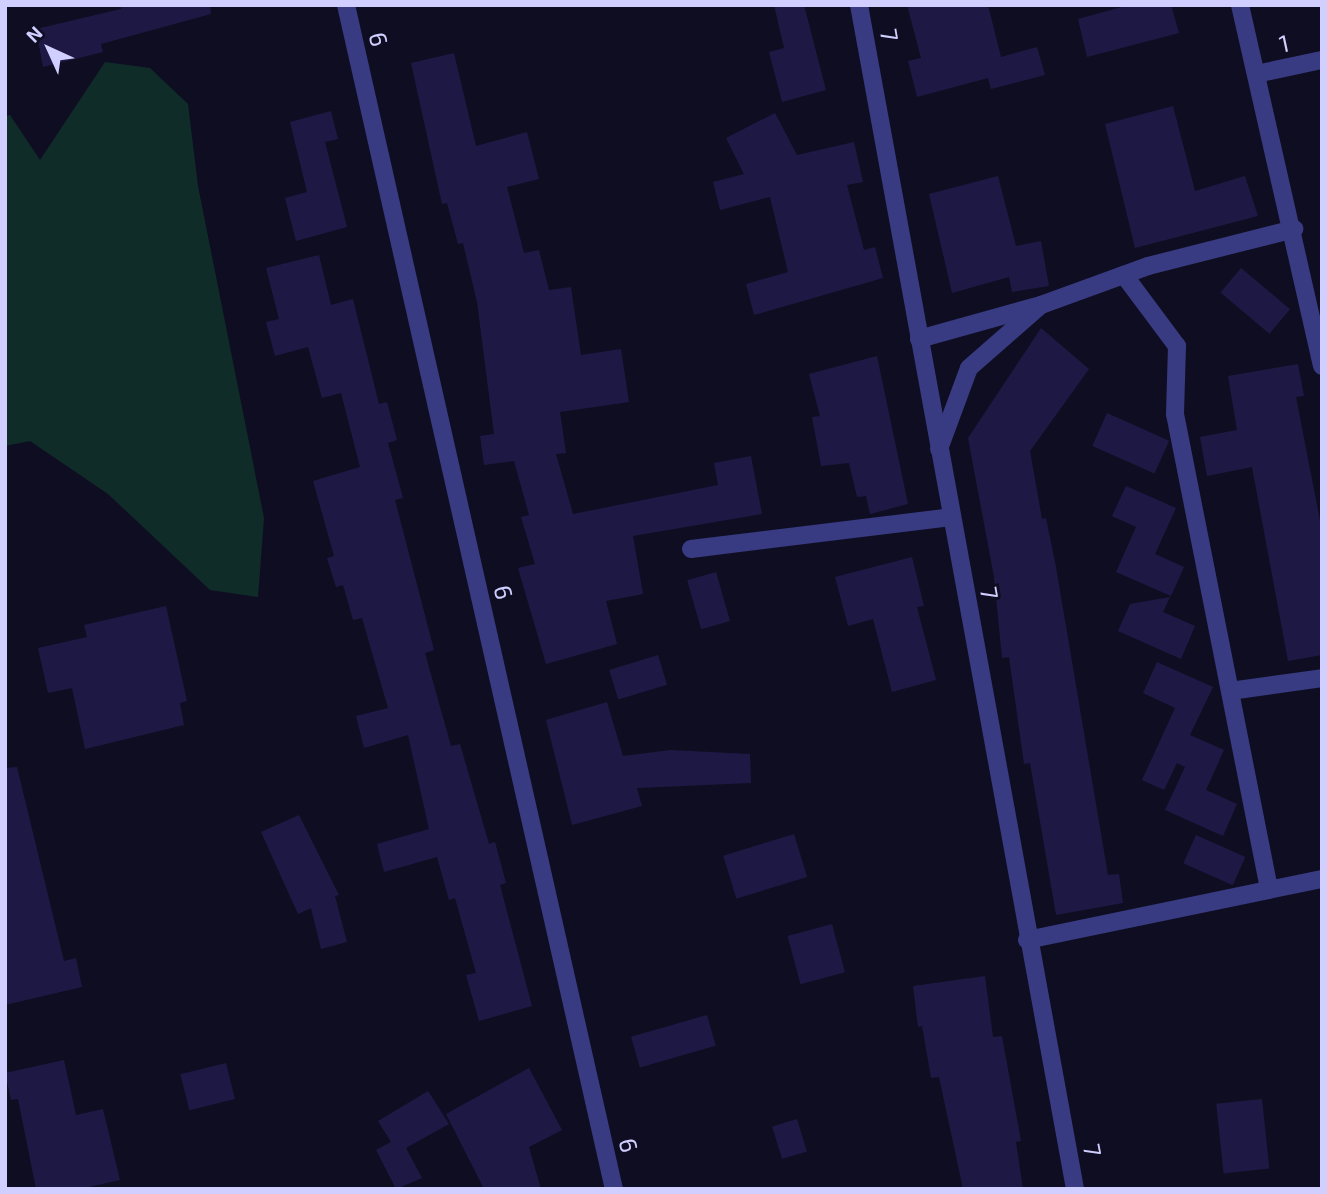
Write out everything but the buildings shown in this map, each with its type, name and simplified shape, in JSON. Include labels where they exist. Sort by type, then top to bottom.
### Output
[{"type":"street","name":"6","points":[[346,5],[614,1189]]},
{"type":"street","name":"7","points":[[859,5],[1027,940],[1075,1189]]},
{"type":"street","points":[[1240,5],[1294,229],[1322,366]]},
{"type":"street","name":"1","points":[[1256,74],[1322,60]]},
{"type":"street","points":[[919,339],[1041,305],[1124,275],[1294,229]]},
{"type":"street","points":[[1124,275],[1177,346],[1175,415],[1269,890]]},
{"type":"street","points":[[939,449],[969,368],[1041,305]]},
{"type":"street","points":[[691,549],[951,517]]},
{"type":"street","points":[[1230,691],[1322,678]]},
{"type":"street","points":[[1027,940],[1322,879]]},
{"type":"green space","points":[[105,62],[150,68],[188,104],[198,186],[264,518],[258,597],[210,590],[108,494],[30,441],[5,446],[5,116],[10,115],[40,160]]}]
